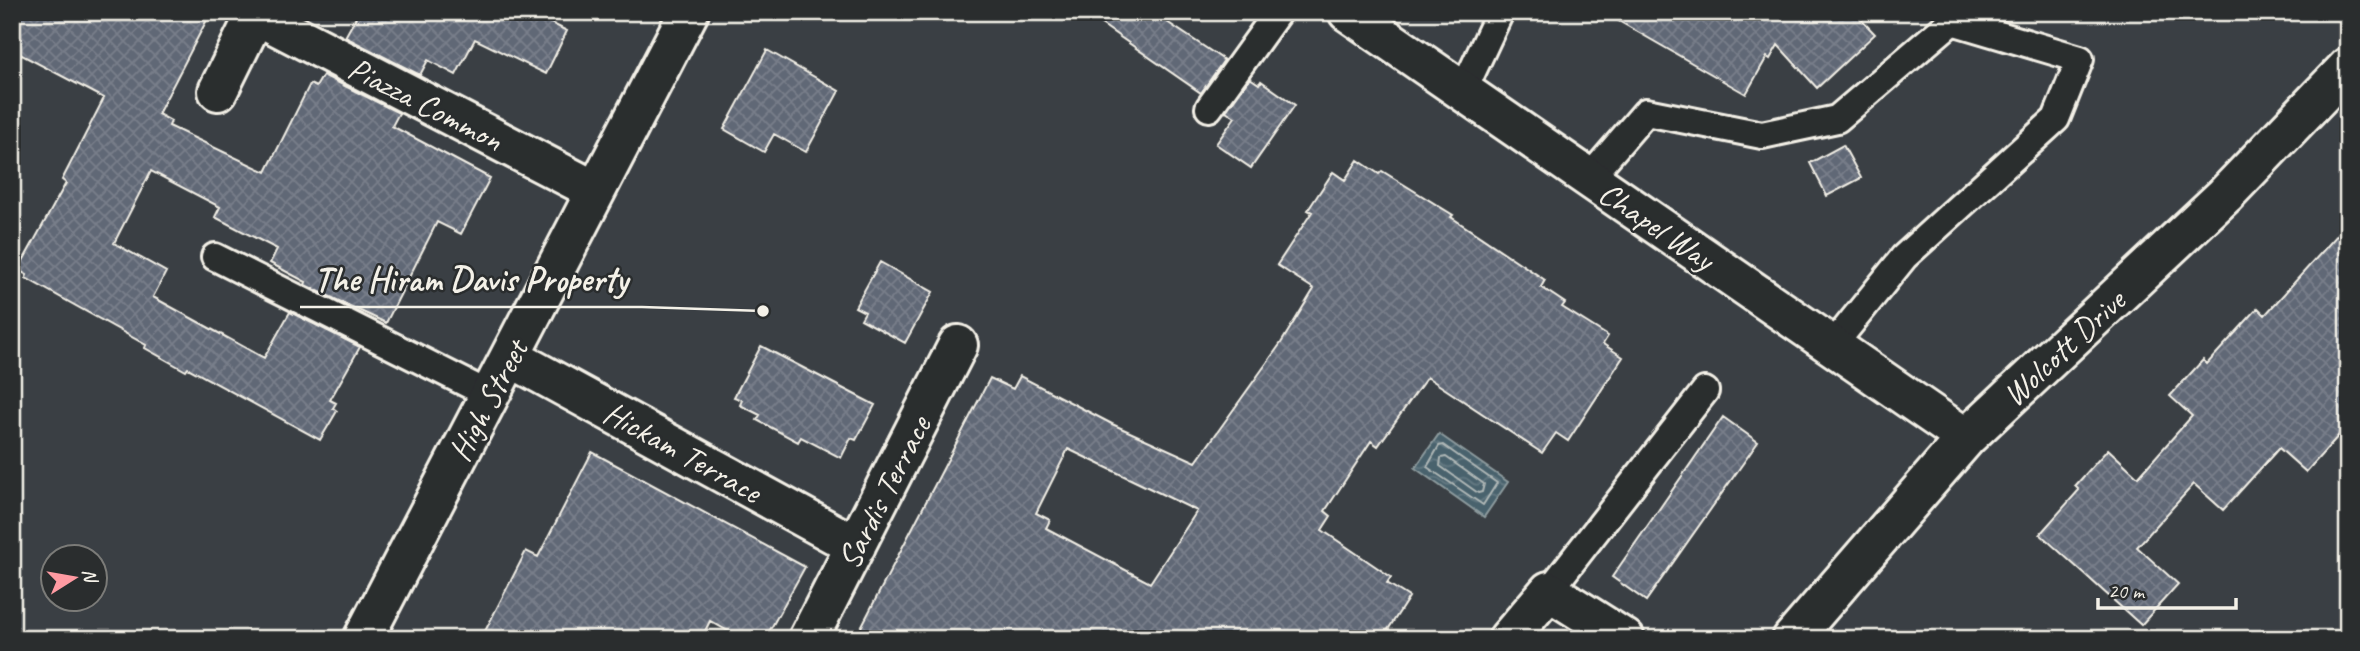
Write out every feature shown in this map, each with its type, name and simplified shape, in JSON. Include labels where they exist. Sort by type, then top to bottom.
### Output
[{"type":"street","name":"Chapel Way","points":[[1348,12],[1966,438]]},
{"type":"street","name":"High Street","points":[[363,639],[688,13]]},
{"type":"street","name":"Piazza Common","points":[[256,14],[596,191]]},
{"type":"street","points":[[218,91],[256,14]]},
{"type":"street","name":"Wolcott Drive","points":[[1792,639],[1966,438],[2225,195],[2348,67]]},
{"type":"street","name":"Sardis Terrace","points":[[808,639],[958,345]]},
{"type":"street","name":"Hickam Terrace","points":[[510,357],[856,546]]},
{"type":"street","points":[[1508,639],[1549,591],[1625,639]]},
{"type":"lane","points":[[1209,108],[1278,12]]},
{"type":"lane","points":[[1463,91],[1500,12]]},
{"type":"lane","points":[[1589,178],[1646,112],[1762,135],[1837,119],[1952,21],[1969,19],[2080,60],[2056,119],[1904,257],[1833,345]]},
{"type":"lane","points":[[215,257],[490,395]]},
{"type":"lane","points":[[1549,591],[1704,391]]},
{"type":"water","points":[[1439,434],[1508,482],[1484,517],[1415,468]]},
{"type":"building","points":[[12,12],[211,12],[158,114],[171,121],[169,126],[266,172],[310,84],[316,87],[323,75],[399,113],[392,126],[490,178],[461,234],[437,222],[386,323],[305,285],[306,282],[270,263],[277,249],[215,217],[220,207],[151,171],[114,243],[166,272],[153,297],[264,358],[290,312],[360,347],[330,400],[336,403],[333,408],[337,411],[320,440],[188,368],[186,371],[145,348],[146,345],[26,278],[27,275],[18,270],[66,183],[62,180],[104,98],[12,50]]},
{"type":"building","points":[[359,12],[529,12],[567,31],[546,74],[475,39],[456,75],[428,60],[420,75],[345,37]]},
{"type":"building","points":[[1084,12],[1152,12],[1224,60],[1201,93]]},
{"type":"building","points":[[1603,12],[1854,12],[1875,34],[1817,88],[1778,45],[1770,59],[1767,57],[1746,94]]},
{"type":"building","points":[[767,50],[839,91],[806,152],[774,134],[764,152],[724,129]]},
{"type":"building","points":[[1250,78],[1259,84],[1261,81],[1295,105],[1251,168],[1216,144],[1235,117],[1226,111]]},
{"type":"building","points":[[1843,145],[1861,178],[1827,196],[1810,163]]},
{"type":"building","points":[[1358,160],[1379,174],[1382,171],[1453,215],[1451,217],[1545,280],[1541,287],[1565,303],[1562,307],[1608,336],[1603,344],[1623,357],[1568,441],[1556,433],[1542,453],[1427,377],[1378,446],[1371,441],[1325,511],[1331,516],[1322,530],[1391,577],[1387,583],[1409,597],[1382,639],[855,639],[990,378],[1013,389],[1020,376],[1112,424],[1196,462],[1281,343],[1314,289],[1277,265],[1312,212],[1308,210],[1333,172],[1345,180]],"holes":[[[1068,449],[1197,511],[1150,583],[1046,528],[1050,520],[1036,513]]]},
{"type":"building","points":[[2348,223],[2348,425],[2306,472],[2279,448],[2223,510],[2194,484],[2137,547],[2178,584],[2141,625],[2040,534],[2079,490],[2075,486],[2108,449],[2138,477],[2192,416],[2170,396],[2203,360],[2207,364],[2258,308],[2265,315]]},
{"type":"building","points":[[880,262],[933,292],[905,343],[861,319],[865,312],[855,307]]},
{"type":"building","points":[[761,346],[875,405],[856,440],[851,438],[841,458],[801,437],[798,442],[757,420],[760,415],[740,405],[742,400],[734,397]]},
{"type":"building","points":[[1723,417],[1758,442],[1646,601],[1612,577]]},
{"type":"building","points":[[592,452],[805,567],[765,639],[742,639],[710,621],[701,639],[481,639],[526,551],[538,557]]},
{"type":"place","name":"The Hiram Davis Property","points":[[763,311]]}]
